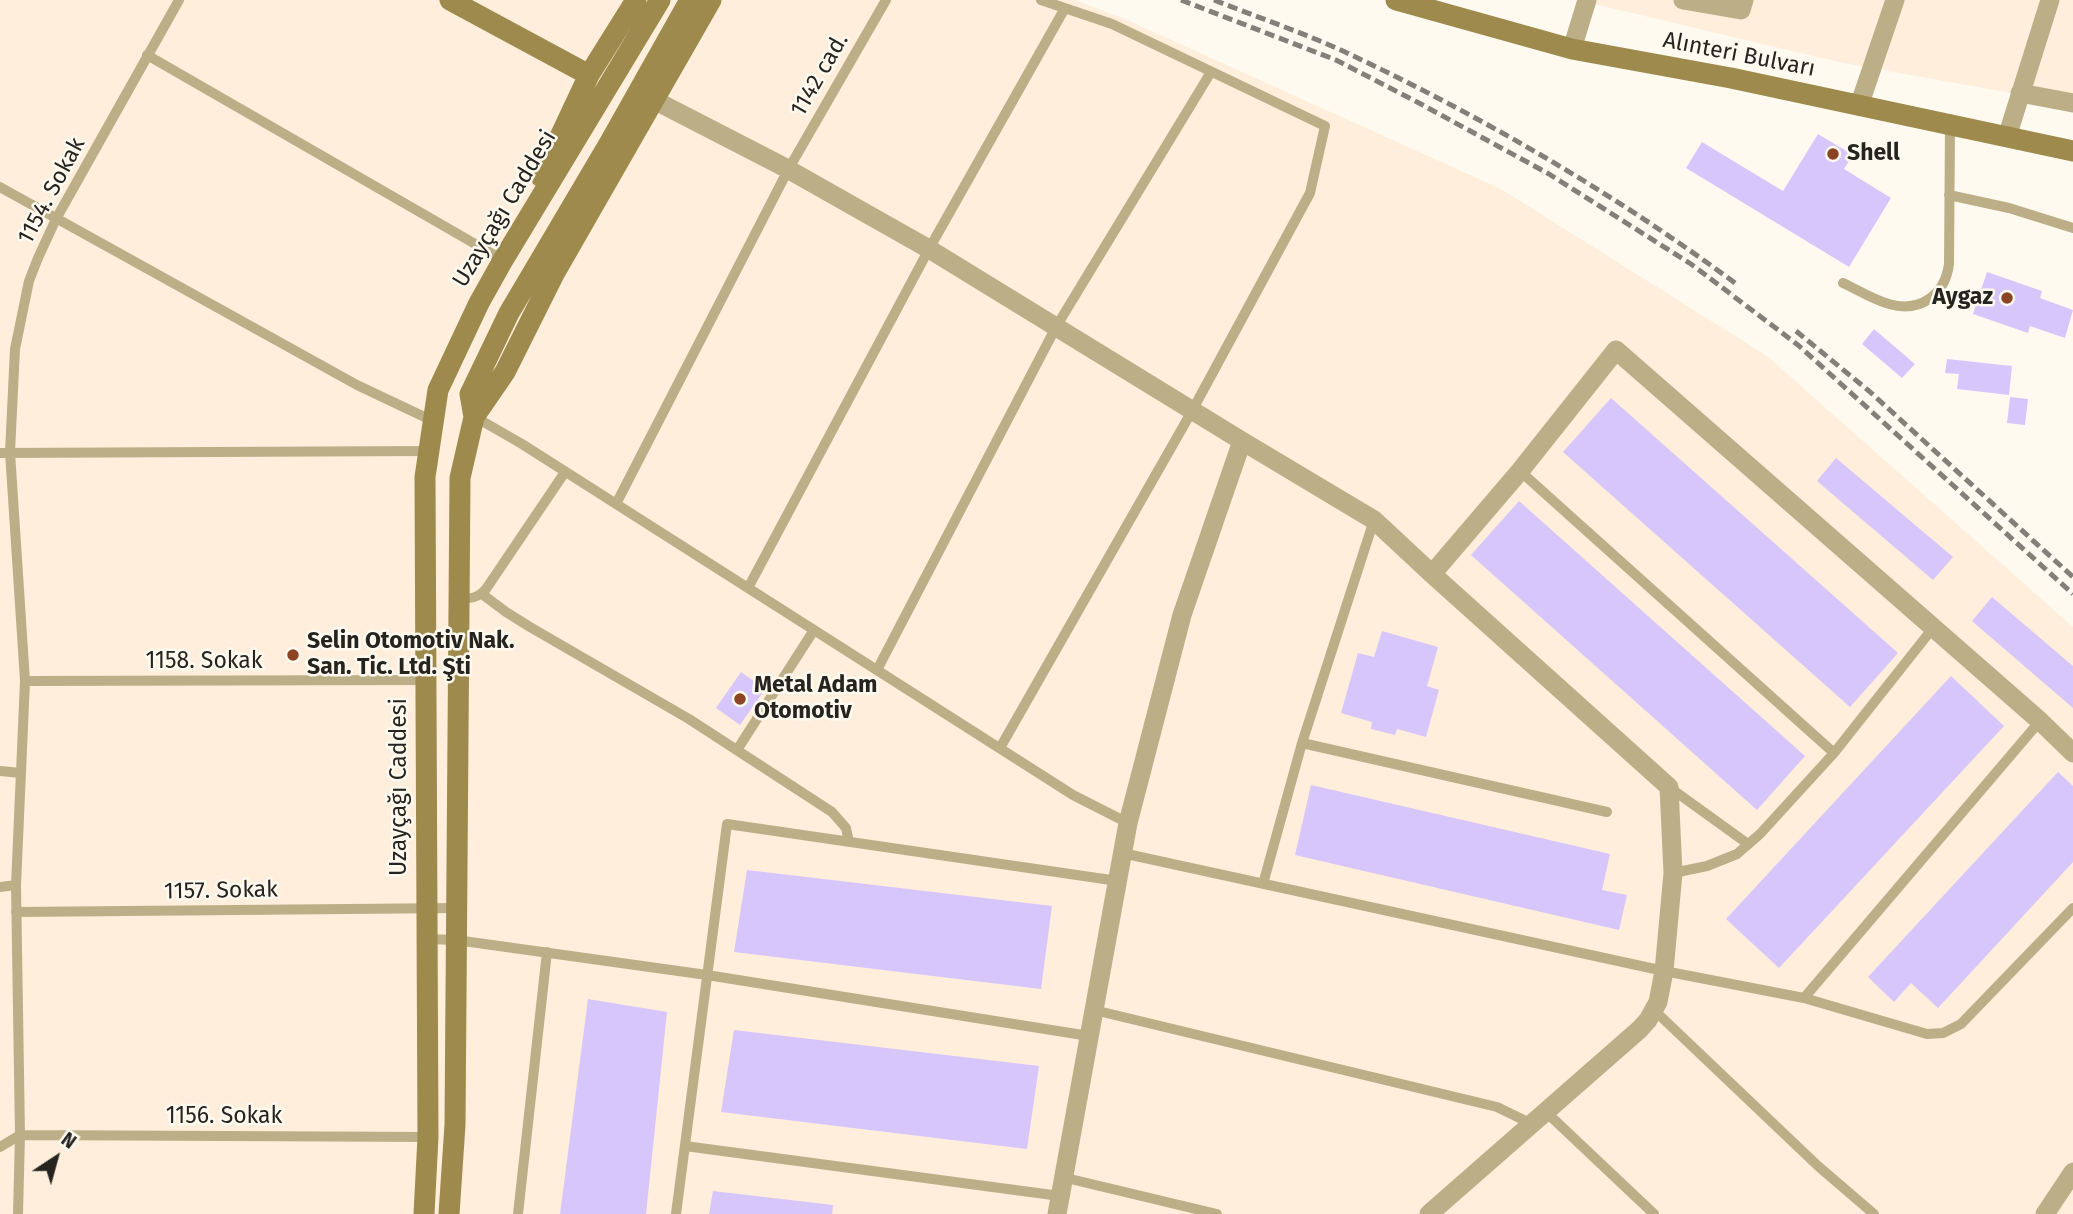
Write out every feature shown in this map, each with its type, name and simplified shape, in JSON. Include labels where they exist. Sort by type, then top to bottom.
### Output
[{"type":"main road","points":[[450,0],[589,75]]},
{"type":"main road","points":[[503,260],[589,75],[636,0]]},
{"type":"main road","name":"Uzayçağı Caddesi","points":[[424,1214],[428,1138],[425,477],[438,390],[479,303],[503,260],[660,0]]},
{"type":"main road","points":[[474,417],[470,394],[509,313],[690,0]]},
{"type":"main road","points":[[449,1214],[455,1125],[460,478],[474,417],[505,372],[554,274],[711,0]]},
{"type":"main road","name":"Alınteri Bulvarı","points":[[1404,1],[1572,49],[1731,78],[2073,151]]},
{"type":"street","points":[[1572,49],[1587,0]]},
{"type":"street","points":[[1683,0],[1741,10],[1744,0]]},
{"type":"street","points":[[1859,106],[1895,0]]},
{"type":"street","points":[[2007,137],[2050,0]]},
{"type":"street","points":[[2020,93],[2073,103]]},
{"type":"street","points":[[654,100],[788,170],[929,249],[1374,520],[1669,787],[1673,873],[1664,971],[1655,1010],[1640,1029],[1429,1214]]},
{"type":"street","points":[[1432,574],[1520,471],[1616,350],[2040,721],[2073,753]]},
{"type":"street","points":[[1060,1196],[1128,823],[1182,615],[1242,441]]},
{"type":"street","points":[[2045,1214],[2073,1172]]},
{"type":"lane","name":"1154. Sokak","points":[[18,1214],[20,1135],[16,885],[25,681],[5,452],[15,349],[29,281],[56,219],[179,0]]},
{"type":"lane","name":"1142 cad.","points":[[616,504],[788,170],[886,0]]},
{"type":"lane","points":[[1000,748],[1192,411],[1310,193],[1325,126],[1112,24],[1041,0]]},
{"type":"lane","points":[[748,588],[929,249],[1065,8]]},
{"type":"lane","points":[[147,55],[503,260]]},
{"type":"lane","points":[[877,670],[1056,327],[1211,72]]},
{"type":"lane","points":[[1843,284],[1890,305],[1914,307],[1935,296],[1948,273],[1950,125]]},
{"type":"lane","points":[[0,187],[357,385],[433,421]]},
{"type":"lane","points":[[1949,195],[2009,208],[2073,228]]},
{"type":"lane","points":[[474,417],[616,504],[1073,795],[1128,823]]},
{"type":"lane","points":[[5,452],[429,451]]},
{"type":"lane","points":[[1520,471],[1834,753]]},
{"type":"lane","points":[[459,597],[471,598],[482,594],[565,472]]},
{"type":"lane","points":[[1263,884],[1302,743],[1374,520]]},
{"type":"lane","points":[[482,594],[506,612],[638,688],[737,750],[837,817],[846,828],[849,842]]},
{"type":"lane","points":[[1673,873],[1707,866],[1737,854],[1760,834],[1834,753],[1933,628]]},
{"type":"lane","points":[[737,750],[814,630]]},
{"type":"lane","name":"1158. Sokak","points":[[25,681],[426,680]]},
{"type":"lane","points":[[1804,998],[2040,721]]},
{"type":"lane","points":[[1302,743],[1607,812]]},
{"type":"lane","points":[[0,771],[21,773]]},
{"type":"lane","points":[[1669,787],[1748,844]]},
{"type":"lane","points":[[676,1214],[727,824],[1118,881]]},
{"type":"lane","points":[[1122,853],[1664,971],[1804,998],[1927,1034],[1943,1033],[1961,1024],[2073,908]]},
{"type":"lane","points":[[0,887],[16,885]]},
{"type":"lane","name":"1157. Sokak","points":[[16,912],[457,908]]},
{"type":"lane","points":[[428,939],[456,940],[707,975],[1089,1035]]},
{"type":"lane","points":[[518,1214],[547,952]]},
{"type":"lane","points":[[1094,1010],[1539,1118],[1654,1214]]},
{"type":"lane","points":[[1655,1010],[1818,1167],[1874,1214]]},
{"type":"lane","points":[[0,1147],[20,1135]]},
{"type":"lane","name":"1156. Sokak","points":[[20,1135],[428,1138]]},
{"type":"lane","points":[[685,1146],[1217,1214]]},
{"type":"shaded area","points":[[0,0],[1075,0],[1127,20],[1501,189],[1767,356],[2073,627],[2073,1214],[0,1214]]},
{"type":"shaded area","points":[[1577,0],[2073,0],[2073,104],[1843,63]]},
{"type":"building","points":[[1818,134],[1853,155],[1844,169],[1891,198],[1849,267],[1686,168],[1702,142],[1783,191]]},
{"type":"building","points":[[1987,272],[2042,291],[2040,298],[2073,310],[2065,338],[2030,326],[2028,333],[1973,314]]},
{"type":"building","points":[[1874,329],[1915,364],[1902,378],[1862,344]]},
{"type":"building","points":[[1947,359],[2012,366],[2009,395],[1957,389],[1959,374],[1945,373]]},
{"type":"building","points":[[2010,397],[2028,399],[2025,425],[2007,423]]},
{"type":"building","points":[[1611,398],[1898,653],[1850,707],[1563,452]]},
{"type":"building","points":[[1836,458],[1953,557],[1933,580],[1817,481]]},
{"type":"building","points":[[1519,501],[1805,756],[1757,810],[1471,555]]},
{"type":"building","points":[[1992,597],[2073,666],[2073,708],[1972,621]]},
{"type":"building","points":[[1382,631],[1438,647],[1427,686],[1439,690],[1426,737],[1397,729],[1395,735],[1371,729],[1372,722],[1341,713],[1358,653],[1374,657]]},
{"type":"building","name":"Metal Adam Otomotiv","points":[[741,672],[765,689],[740,725],[716,708]]},
{"type":"building","points":[[1951,676],[2004,726],[1779,968],[1726,919]]},
{"type":"building","points":[[2058,772],[2073,786],[2073,862],[1938,1008],[1911,983],[1894,1002],[1868,977]]},
{"type":"building","points":[[1311,785],[1610,854],[1602,890],[1627,895],[1619,930],[1295,855]]},
{"type":"building","points":[[747,870],[1052,906],[1041,989],[734,952]]},
{"type":"building","points":[[588,999],[667,1012],[646,1214],[560,1214]]},
{"type":"building","points":[[734,1030],[1039,1066],[1027,1149],[721,1112]]},
{"type":"building","points":[[713,1191],[833,1205],[832,1214],[709,1214]]},
{"type":"railway","points":[[1181,0],[1336,60],[1549,174],[1691,264],[1798,345],[2073,594]]},
{"type":"railway","points":[[1214,0],[1343,51],[1495,129],[1593,187],[1735,283]]},
{"type":"railway","points":[[1796,331],[1869,391],[2073,577]]},
{"type":"place","name":"Shell","points":[[1833,154]]},
{"type":"place","name":"Aygaz","points":[[2007,298]]},
{"type":"place","name":"Selin Otomotiv Nak. San. Tic. Ltd. Şti","points":[[293,655]]},
{"type":"place","name":"Metal Adam Otomotiv","points":[[740,699]]}]
